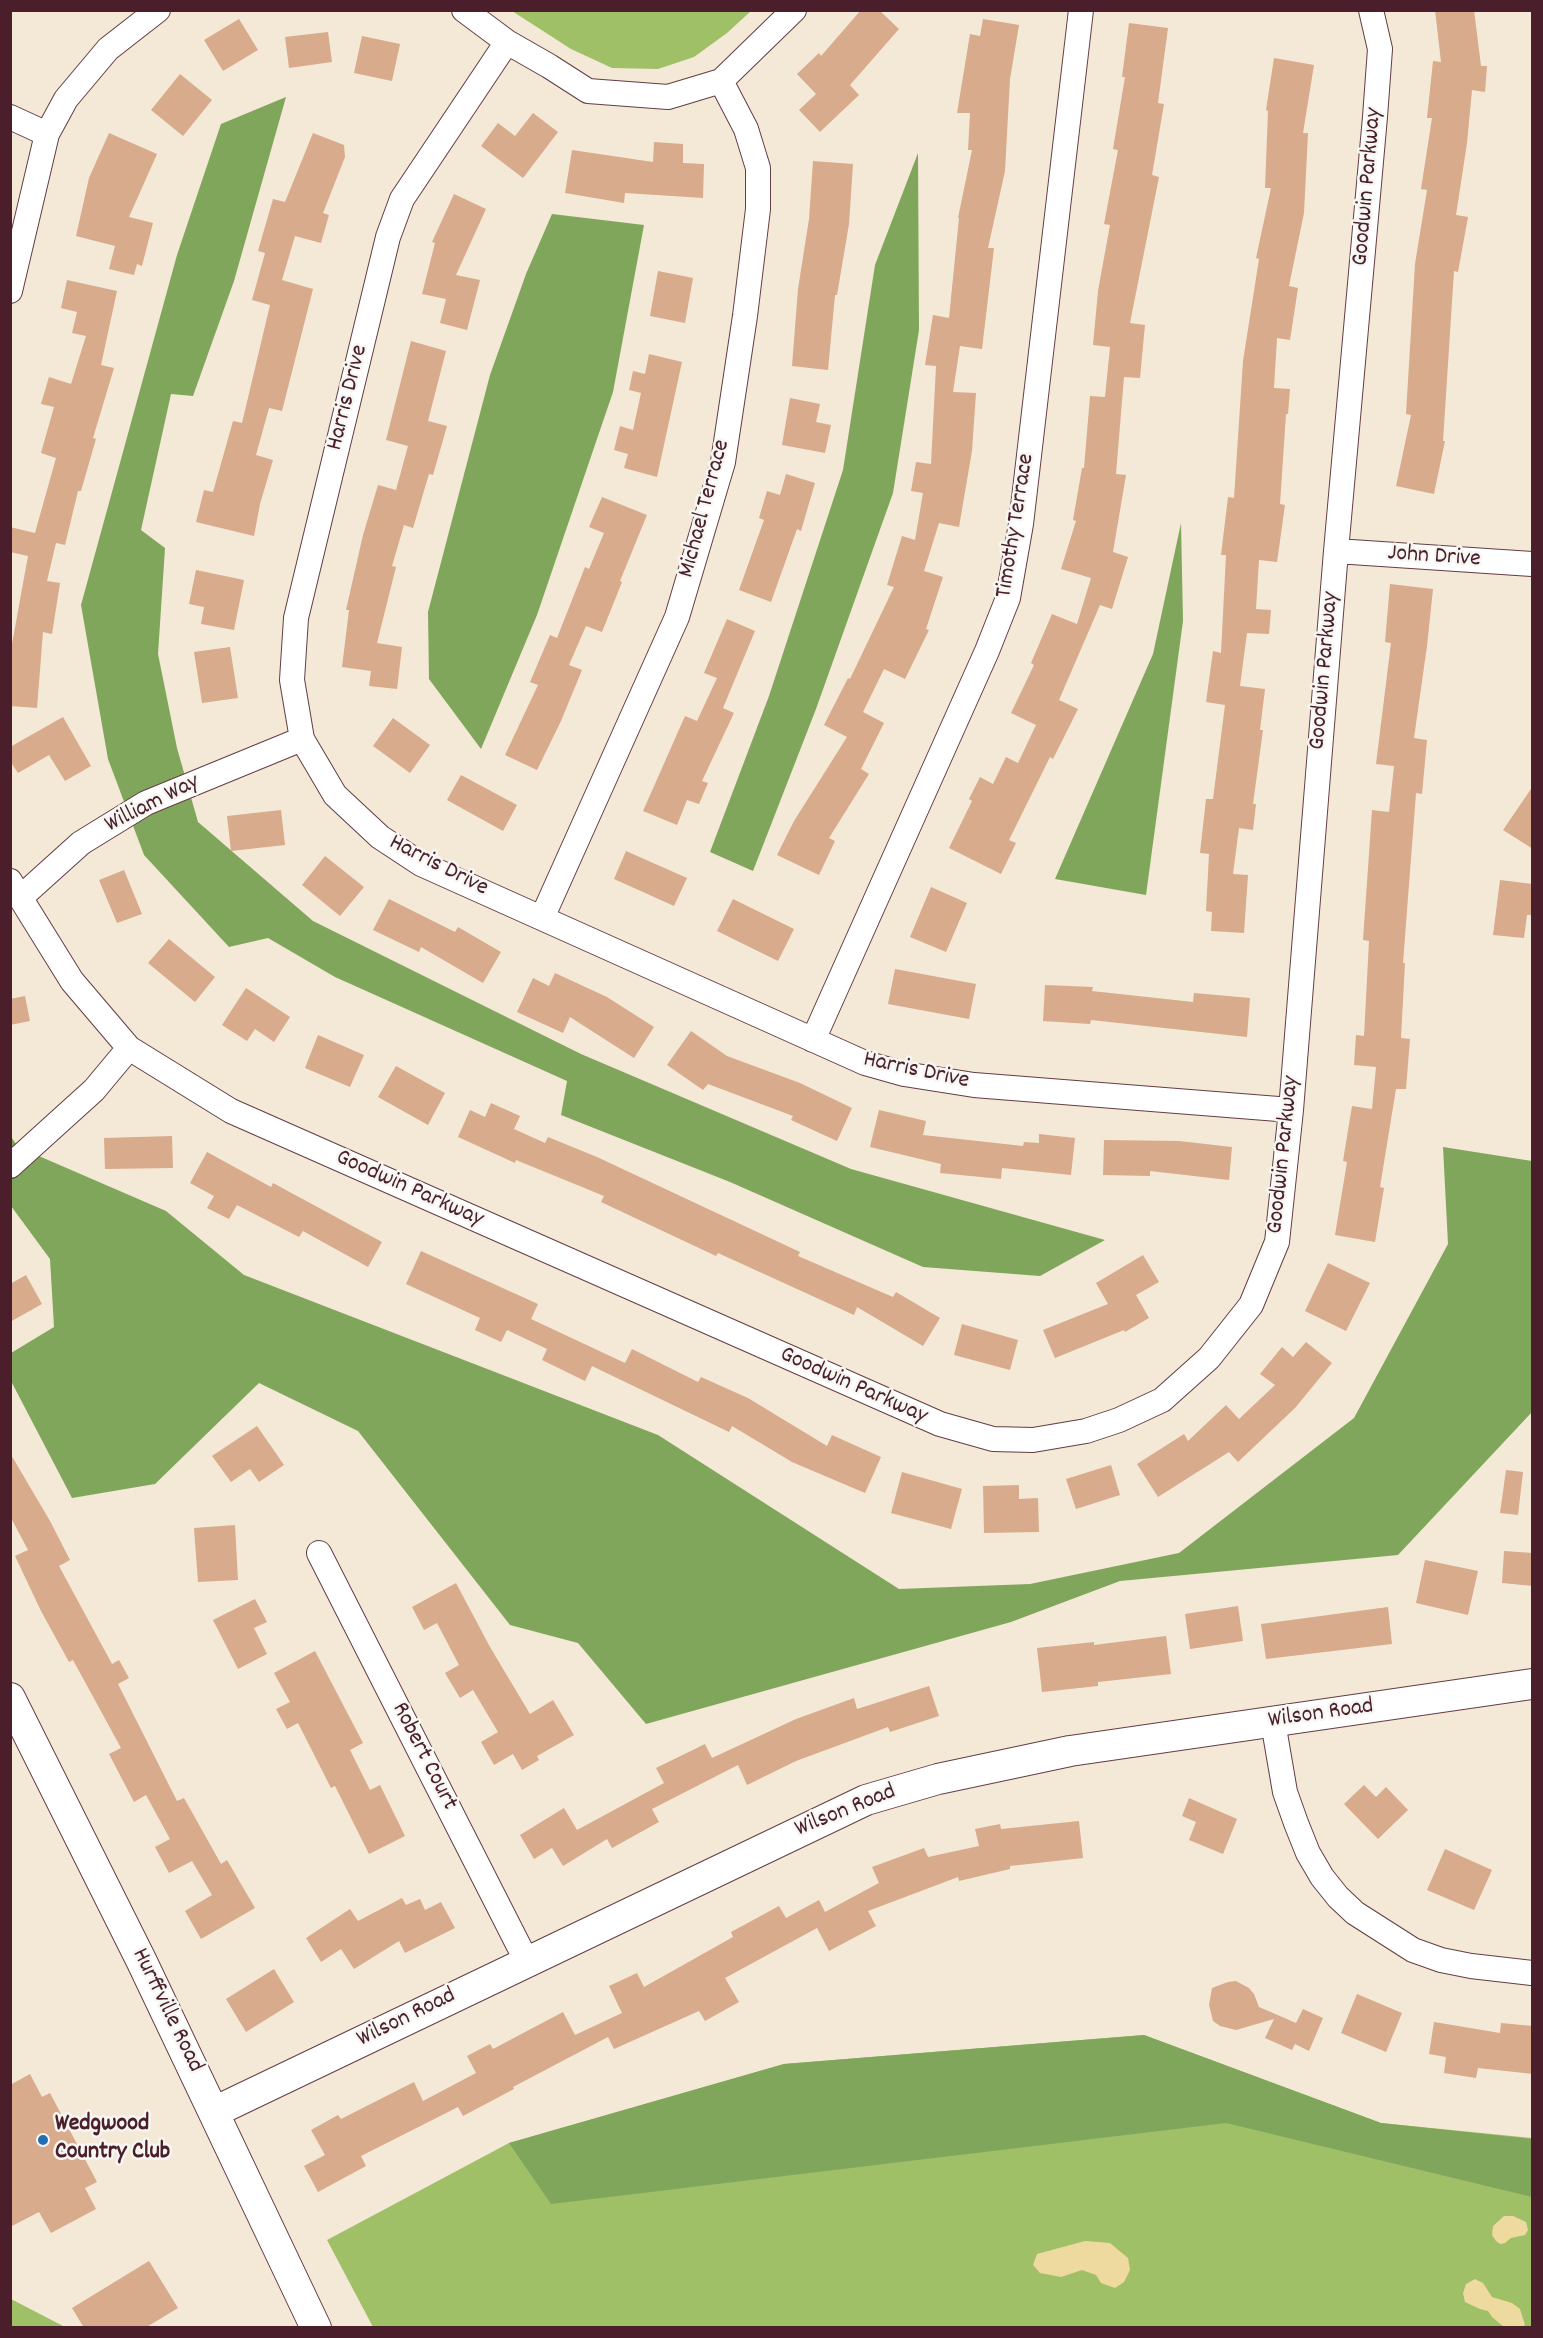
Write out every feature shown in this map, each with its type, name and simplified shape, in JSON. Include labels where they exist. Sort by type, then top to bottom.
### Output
[{"type":"street","points":[[10,291],[47,134],[66,99],[108,49],[158,10]]},
{"type":"street","points":[[464,10],[507,42],[588,91],[668,97],[721,81],[794,10]]},
{"type":"street","name":"Timothy Terrace","points":[[813,1040],[982,662],[1008,598],[1021,524],[1081,10]]},
{"type":"street","name":"Goodwin Parkway","points":[[15,890],[72,981],[129,1048],[241,1116],[929,1420],[993,1440],[1033,1440],[1086,1431],[1119,1420],[1162,1400],[1209,1358],[1251,1305],[1278,1242],[1380,49],[1371,10]]},
{"type":"street","name":"Harris Drive","points":[[507,42],[402,199],[388,237],[296,618],[292,680],[302,739],[335,795],[380,837],[421,864],[865,1063],[894,1072],[974,1085],[1291,1110]]},
{"type":"street","name":"Michael Terrace","points":[[542,918],[677,617],[723,462],[758,209],[758,168],[746,129],[721,81]]},
{"type":"street","points":[[10,117],[47,134]]},
{"type":"street","name":"John Drive","points":[[1336,551],[1533,564]]},
{"type":"street","name":"William Way","points":[[15,890],[81,843],[146,803],[302,739]]},
{"type":"street","points":[[10,1166],[94,1090],[129,1048]]},
{"type":"street","name":"Robert Court","points":[[319,1553],[527,1962]]},
{"type":"street","name":"Wilson Road","points":[[214,2112],[866,1800],[938,1779],[1070,1751],[1533,1684]]},
{"type":"street","name":"Hurffville Road","points":[[10,1698],[142,1962],[316,2328]]},
{"type":"street","points":[[1273,1722],[1285,1792],[1296,1823],[1308,1853],[1322,1877],[1338,1897],[1355,1913],[1413,1950],[1442,1960],[1471,1966],[1533,1973]]},
{"type":"green space","points":[[512,11],[751,11],[727,33],[694,57],[658,69],[612,68],[571,49]]},
{"type":"green space","points":[[286,97],[234,281],[193,396],[171,394],[141,530],[165,548],[158,654],[177,748],[198,822],[313,921],[581,1054],[851,1169],[1105,1240],[1040,1276],[923,1267],[730,1182],[561,1115],[567,1081],[335,977],[268,938],[229,947],[144,855],[108,759],[81,605],[177,255],[221,124]]},
{"type":"green space","points":[[918,153],[919,330],[893,493],[816,709],[753,871],[710,852],[769,696],[843,470],[875,265]]},
{"type":"green space","points":[[552,214],[644,225],[613,392],[537,615],[481,749],[429,679],[428,612],[490,375],[526,274]]},
{"type":"green space","points":[[1181,523],[1183,621],[1146,895],[1055,879],[1153,654]]},
{"type":"green space","points":[[10,1135],[18,1147],[166,1211],[244,1275],[658,1435],[899,1589],[1030,1584],[1179,1553],[1354,1418],[1448,1244],[1443,1147],[1532,1161],[1532,1412],[1398,1555],[1120,1581],[1011,1622],[646,1724],[578,1643],[510,1625],[358,1431],[259,1383],[155,1484],[72,1498],[11,1381],[11,1353],[54,1327],[50,1259],[11,1206]]},
{"type":"green space","points":[[1144,2035],[1381,2123],[1532,2138],[1532,2327],[373,2327],[327,2240],[509,2143],[784,2064]]},
{"type":"green space","points":[[1144,2035],[1381,2123],[1532,2139],[1532,2197],[1226,2123],[551,2204],[509,2143],[784,2064]]},
{"type":"green space","points":[[11,2299],[65,2327],[11,2327]]},
{"type":"sand","points":[[1504,2216],[1513,2216],[1526,2222],[1528,2230],[1525,2235],[1511,2238],[1505,2243],[1500,2244],[1496,2241],[1492,2235],[1493,2226]]},
{"type":"sand","points":[[1085,2241],[1110,2243],[1128,2258],[1130,2270],[1124,2282],[1115,2288],[1101,2283],[1096,2275],[1082,2270],[1061,2277],[1040,2273],[1033,2265],[1037,2254]]},
{"type":"sand","points":[[1475,2279],[1483,2283],[1492,2297],[1512,2303],[1520,2309],[1525,2325],[1504,2327],[1488,2311],[1465,2302],[1463,2293],[1466,2284]]},
{"type":"building","points":[[861,10],[879,10],[899,29],[850,85],[859,95],[820,132],[799,110],[816,94],[797,74],[819,53],[821,56]]},
{"type":"building","points":[[1435,10],[1474,10],[1481,66],[1487,66],[1485,92],[1472,90],[1456,215],[1468,217],[1458,272],[1454,271],[1443,441],[1445,441],[1434,494],[1396,486],[1411,415],[1406,414],[1415,264],[1427,190],[1421,189],[1432,118],[1427,118],[1433,61],[1441,62]]},
{"type":"building","points":[[239,19],[258,50],[223,71],[204,40]]},
{"type":"building","points":[[983,19],[1019,25],[1010,79],[1005,171],[988,248],[994,248],[982,349],[960,346],[953,392],[976,393],[972,451],[959,527],[939,523],[924,571],[943,577],[926,629],[929,630],[905,679],[884,669],[863,712],[884,723],[861,769],[869,774],[829,838],[835,841],[819,875],[777,855],[794,821],[847,737],[824,725],[848,678],[850,679],[894,587],[887,585],[902,536],[915,540],[923,493],[911,491],[916,462],[931,464],[936,366],[925,365],[933,315],[949,318],[958,218],[972,150],[968,150],[970,113],[957,113],[970,34],[980,36]]},
{"type":"building","points":[[1129,23],[1168,28],[1158,103],[1164,104],[1152,175],[1159,177],[1130,323],[1145,325],[1140,378],[1124,377],[1116,474],[1126,475],[1113,552],[1128,557],[1112,609],[1100,605],[1059,700],[1078,709],[1053,759],[1050,757],[1009,840],[1016,843],[1001,874],[949,848],[972,801],[969,799],[980,777],[993,784],[1006,757],[1018,763],[1036,725],[1011,713],[1034,665],[1031,663],[1052,614],[1077,624],[1091,578],[1061,569],[1076,521],[1073,520],[1082,468],[1084,468],[1090,396],[1105,397],[1110,347],[1093,345],[1098,291],[1110,225],[1104,224],[1118,150],[1113,149],[1125,77],[1122,77]]},
{"type":"building","points":[[328,32],[332,62],[289,68],[285,37]]},
{"type":"building","points":[[362,36],[400,44],[392,81],[354,73]]},
{"type":"building","points":[[1274,58],[1314,65],[1303,133],[1308,133],[1304,213],[1289,286],[1298,288],[1290,340],[1277,338],[1274,388],[1290,389],[1288,414],[1286,414],[1280,504],[1285,505],[1277,562],[1259,560],[1256,609],[1271,610],[1269,634],[1247,633],[1240,686],[1265,689],[1260,730],[1263,730],[1253,804],[1256,804],[1253,830],[1239,828],[1233,874],[1248,875],[1244,933],[1211,931],[1212,912],[1206,911],[1209,854],[1200,853],[1206,799],[1213,799],[1225,705],[1206,702],[1213,651],[1221,653],[1226,555],[1221,555],[1228,497],[1234,498],[1243,361],[1259,259],[1256,258],[1271,188],[1265,188],[1268,111],[1266,110]]},
{"type":"building","points":[[180,74],[212,100],[183,136],[151,110]]},
{"type":"building","points":[[533,113],[558,132],[523,178],[481,146],[498,123],[515,136]]},
{"type":"building","points":[[109,133],[157,154],[129,217],[153,223],[142,266],[137,264],[134,275],[109,269],[115,246],[76,236],[89,178]]},
{"type":"building","points":[[313,133],[344,145],[345,157],[323,213],[329,215],[321,243],[295,236],[282,280],[313,289],[282,411],[269,408],[256,455],[273,460],[260,504],[254,536],[196,522],[204,490],[213,492],[233,421],[242,423],[270,305],[252,300],[265,253],[258,251],[273,199],[285,202]]},
{"type":"building","points":[[654,142],[683,144],[683,163],[704,164],[703,198],[625,193],[624,203],[565,193],[572,150],[653,162]]},
{"type":"building","points":[[813,161],[853,164],[849,224],[837,295],[835,295],[828,370],[792,366],[798,289],[809,219]]},
{"type":"building","points":[[454,194],[486,209],[456,275],[480,280],[467,330],[440,323],[446,299],[422,294],[435,243],[432,242]]},
{"type":"building","points":[[658,271],[693,278],[685,323],[650,316]]},
{"type":"building","points":[[67,280],[117,291],[101,365],[114,368],[93,438],[96,439],[81,491],[78,491],[65,545],[56,543],[47,581],[60,583],[52,634],[43,632],[37,708],[10,706],[10,655],[28,556],[10,552],[10,527],[35,533],[56,458],[41,453],[54,407],[41,404],[49,377],[71,384],[86,336],[72,333],[77,312],[61,308]]},
{"type":"building","points":[[411,341],[446,351],[428,421],[447,426],[433,475],[429,474],[413,528],[404,525],[392,566],[396,567],[377,643],[402,647],[397,689],[369,686],[371,671],[342,667],[349,610],[346,610],[363,535],[378,485],[396,490],[408,446],[386,440]]},
{"type":"building","points":[[649,354],[682,362],[657,477],[624,468],[628,454],[614,450],[620,426],[633,430],[641,393],[629,390],[633,371],[645,374]]},
{"type":"building","points":[[790,398],[820,404],[816,422],[831,425],[825,453],[782,445]]},
{"type":"building","points":[[786,474],[815,483],[801,531],[797,529],[771,602],[739,590],[764,520],[759,518],[767,491],[780,495]]},
{"type":"building","points":[[602,497],[647,515],[602,632],[586,626],[569,665],[582,670],[537,770],[505,755],[538,685],[530,682],[550,635],[557,638],[585,567],[589,569],[604,533],[589,527]]},
{"type":"building","points":[[196,570],[244,580],[234,630],[201,624],[204,607],[189,604]]},
{"type":"building","points":[[1390,584],[1433,589],[1414,738],[1427,740],[1422,794],[1416,793],[1403,963],[1405,963],[1401,1038],[1410,1039],[1406,1089],[1396,1089],[1380,1187],[1384,1188],[1375,1242],[1335,1235],[1347,1162],[1343,1161],[1352,1106],[1372,1109],[1376,1067],[1354,1065],[1356,1035],[1364,1036],[1369,941],[1363,940],[1372,810],[1389,812],[1394,766],[1376,764],[1391,643],[1385,642]]},
{"type":"building","points":[[727,619],[755,631],[723,708],[734,713],[702,781],[708,783],[699,804],[687,800],[677,825],[643,811],[685,716],[697,721],[717,678],[704,673]]},
{"type":"building","points":[[230,647],[238,698],[202,703],[194,652]]},
{"type":"building","points":[[63,717],[91,766],[65,781],[49,755],[18,773],[10,761],[10,747]]},
{"type":"building","points":[[393,718],[430,745],[410,773],[373,746]]},
{"type":"building","points":[[461,775],[517,805],[503,831],[447,800]]},
{"type":"building","points":[[1533,786],[1533,849],[1503,830]]},
{"type":"building","points":[[281,810],[285,845],[231,851],[227,816]]},
{"type":"building","points":[[626,851],[687,878],[674,906],[614,879]]},
{"type":"building","points":[[325,856],[364,887],[340,916],[302,885]]},
{"type":"building","points":[[124,870],[142,914],[117,923],[99,880]]},
{"type":"building","points":[[1500,880],[1533,884],[1533,915],[1527,915],[1524,938],[1493,935]]},
{"type":"building","points":[[931,887],[967,903],[946,952],[910,937]]},
{"type":"building","points":[[389,899],[455,932],[458,927],[501,952],[483,983],[421,947],[419,952],[373,930]]},
{"type":"building","points":[[733,899],[794,929],[778,961],[717,931]]},
{"type":"building","points":[[169,939],[215,977],[195,1002],[148,963]]},
{"type":"building","points":[[895,969],[976,984],[969,1019],[888,1004]]},
{"type":"building","points":[[555,973],[607,997],[654,1027],[634,1058],[570,1017],[563,1033],[517,1012],[533,978],[549,986]]},
{"type":"building","points":[[1045,985],[1093,987],[1092,991],[1193,1002],[1194,993],[1250,998],[1247,1037],[1091,1020],[1090,1024],[1043,1021]]},
{"type":"building","points":[[246,988],[290,1017],[274,1042],[255,1029],[247,1041],[222,1025]]},
{"type":"building","points":[[25,996],[30,1021],[10,1025],[10,999]]},
{"type":"building","points":[[691,1031],[727,1056],[800,1083],[852,1108],[837,1141],[791,1120],[793,1116],[708,1084],[703,1090],[667,1065]]},
{"type":"building","points":[[318,1035],[364,1055],[350,1087],[305,1068]]},
{"type":"building","points":[[396,1066],[445,1093],[428,1125],[378,1097]]},
{"type":"building","points":[[491,1103],[520,1116],[514,1129],[545,1143],[548,1137],[597,1157],[800,1252],[798,1256],[893,1297],[896,1292],[940,1318],[923,1346],[857,1307],[854,1315],[718,1253],[716,1256],[601,1202],[604,1196],[516,1160],[515,1163],[458,1137],[470,1110],[485,1117]]},
{"type":"building","points":[[879,1110],[926,1121],[923,1135],[1023,1146],[1024,1142],[1039,1143],[1039,1134],[1075,1138],[1071,1175],[1002,1168],[1001,1179],[940,1173],[941,1164],[870,1147]]},
{"type":"building","points":[[172,1136],[173,1168],[105,1169],[104,1138]]},
{"type":"building","points":[[1104,1140],[1179,1141],[1232,1147],[1229,1180],[1150,1171],[1150,1176],[1103,1175]]},
{"type":"building","points":[[207,1152],[271,1187],[273,1183],[382,1242],[368,1267],[303,1231],[299,1237],[237,1205],[229,1219],[207,1208],[214,1196],[190,1183]]},
{"type":"building","points":[[421,1251],[538,1304],[531,1319],[625,1363],[632,1349],[698,1382],[701,1377],[748,1398],[827,1446],[832,1435],[881,1457],[865,1493],[792,1462],[732,1426],[729,1432],[592,1366],[585,1381],[542,1360],[547,1349],[507,1330],[501,1342],[475,1330],[480,1318],[406,1284]]},
{"type":"building","points":[[1143,1255],[1159,1282],[1136,1295],[1149,1318],[1125,1332],[1124,1330],[1055,1358],[1043,1330],[1108,1304],[1096,1283]]},
{"type":"building","points":[[1328,1263],[1370,1283],[1346,1331],[1305,1311]]},
{"type":"building","points":[[26,1275],[42,1304],[10,1322],[10,1284]]},
{"type":"building","points":[[962,1324],[1018,1340],[1010,1370],[954,1355]]},
{"type":"building","points":[[1306,1342],[1332,1363],[1295,1408],[1238,1462],[1229,1452],[1158,1497],[1137,1464],[1184,1434],[1188,1441],[1226,1405],[1239,1419],[1275,1385],[1260,1374],[1282,1347],[1293,1357]]},
{"type":"building","points":[[257,1426],[284,1465],[259,1482],[250,1469],[231,1482],[212,1456]]},
{"type":"building","points":[[10,1453],[70,1560],[59,1566],[112,1664],[119,1660],[129,1678],[118,1684],[177,1801],[184,1798],[221,1864],[227,1860],[255,1908],[201,1939],[185,1911],[212,1895],[192,1861],[169,1873],[155,1847],[170,1839],[146,1795],[134,1802],[109,1754],[121,1748],[73,1660],[69,1662],[15,1556],[28,1550],[10,1516]]},
{"type":"building","points":[[1111,1465],[1120,1495],[1076,1509],[1066,1479]]},
{"type":"building","points":[[1506,1470],[1523,1472],[1518,1515],[1500,1513]]},
{"type":"building","points":[[902,1472],[962,1489],[951,1529],[891,1513]]},
{"type":"building","points":[[1019,1485],[1019,1499],[1038,1498],[1039,1532],[984,1533],[983,1486]]},
{"type":"building","points":[[235,1525],[238,1580],[198,1582],[194,1528]]},
{"type":"building","points":[[1504,1551],[1533,1553],[1533,1586],[1502,1583]]},
{"type":"building","points":[[1425,1560],[1478,1571],[1468,1615],[1416,1603]]},
{"type":"building","points":[[456,1583],[490,1647],[530,1714],[553,1700],[574,1735],[537,1756],[539,1760],[522,1770],[513,1754],[494,1765],[481,1742],[498,1732],[473,1690],[460,1698],[445,1673],[459,1665],[437,1623],[424,1630],[412,1607]]},
{"type":"building","points":[[255,1599],[267,1622],[254,1628],[267,1654],[238,1669],[213,1620]]},
{"type":"building","points":[[1238,1606],[1243,1641],[1190,1649],[1185,1614]]},
{"type":"building","points":[[1388,1607],[1392,1644],[1266,1659],[1261,1624]]},
{"type":"building","points":[[1166,1636],[1171,1674],[1098,1682],[1098,1686],[1042,1692],[1037,1648],[1094,1642],[1094,1645]]},
{"type":"building","points":[[315,1651],[363,1743],[350,1750],[370,1790],[380,1785],[405,1836],[369,1854],[335,1786],[331,1788],[298,1723],[287,1729],[276,1709],[290,1702],[274,1673]]},
{"type":"building","points":[[929,1686],[939,1716],[890,1732],[888,1727],[796,1761],[747,1785],[738,1765],[652,1809],[659,1822],[612,1848],[607,1839],[563,1866],[552,1848],[534,1859],[520,1835],[564,1808],[577,1830],[664,1783],[656,1768],[705,1744],[712,1758],[796,1719],[854,1698],[857,1709]]},
{"type":"building","points":[[1364,1785],[1376,1797],[1386,1787],[1408,1810],[1378,1839],[1344,1804]]},
{"type":"building","points":[[1189,1798],[1237,1819],[1223,1854],[1189,1840],[1196,1822],[1182,1816]]},
{"type":"building","points":[[1079,1821],[1083,1858],[1010,1866],[1010,1869],[959,1881],[958,1877],[868,1911],[876,1926],[829,1951],[817,1928],[725,1978],[739,2002],[705,2021],[699,2011],[614,2049],[608,2037],[463,2116],[458,2107],[361,2156],[366,2166],[318,2192],[304,2166],[325,2155],[311,2130],[338,2115],[341,2119],[414,2082],[423,2101],[476,2073],[467,2056],[490,2044],[493,2049],[563,2012],[575,2035],[622,2013],[609,1986],[637,1973],[644,1987],[733,1937],[731,1932],[779,1906],[786,1918],[819,1900],[825,1912],[879,1883],[872,1867],[924,1848],[928,1857],[979,1846],[975,1829],[1000,1824],[1001,1829]]},
{"type":"building","points":[[1445,1849],[1492,1870],[1474,1910],[1427,1890]]},
{"type":"building","points":[[402,1898],[406,1905],[420,1899],[425,1910],[441,1902],[455,1928],[405,1953],[399,1941],[354,1969],[341,1949],[321,1962],[306,1938],[350,1909],[358,1921]]},
{"type":"building","points":[[274,1969],[294,2002],[246,2032],[226,1999]]},
{"type":"building","points":[[1236,1981],[1249,1988],[1259,2007],[1296,2023],[1303,2009],[1323,2018],[1309,2051],[1295,2044],[1292,2050],[1265,2038],[1274,2019],[1236,2030],[1220,2026],[1213,2021],[1209,2005],[1212,1988]]},
{"type":"building","points":[[1357,1994],[1402,2013],[1386,2052],[1341,2033]]},
{"type":"building","points":[[1434,2022],[1500,2033],[1501,2023],[1533,2026],[1533,2074],[1478,2068],[1476,2078],[1444,2073],[1446,2057],[1429,2054]]},
{"type":"building","name":"Wedgwood Country Club","points":[[30,2074],[42,2097],[50,2093],[97,2182],[85,2188],[96,2209],[51,2233],[39,2212],[10,2227],[10,2085]]},
{"type":"building","points":[[149,2261],[178,2308],[145,2328],[84,2328],[72,2308]]},
{"type":"place","name":"Wedgwood Country Club","points":[[43,2140]]}]
